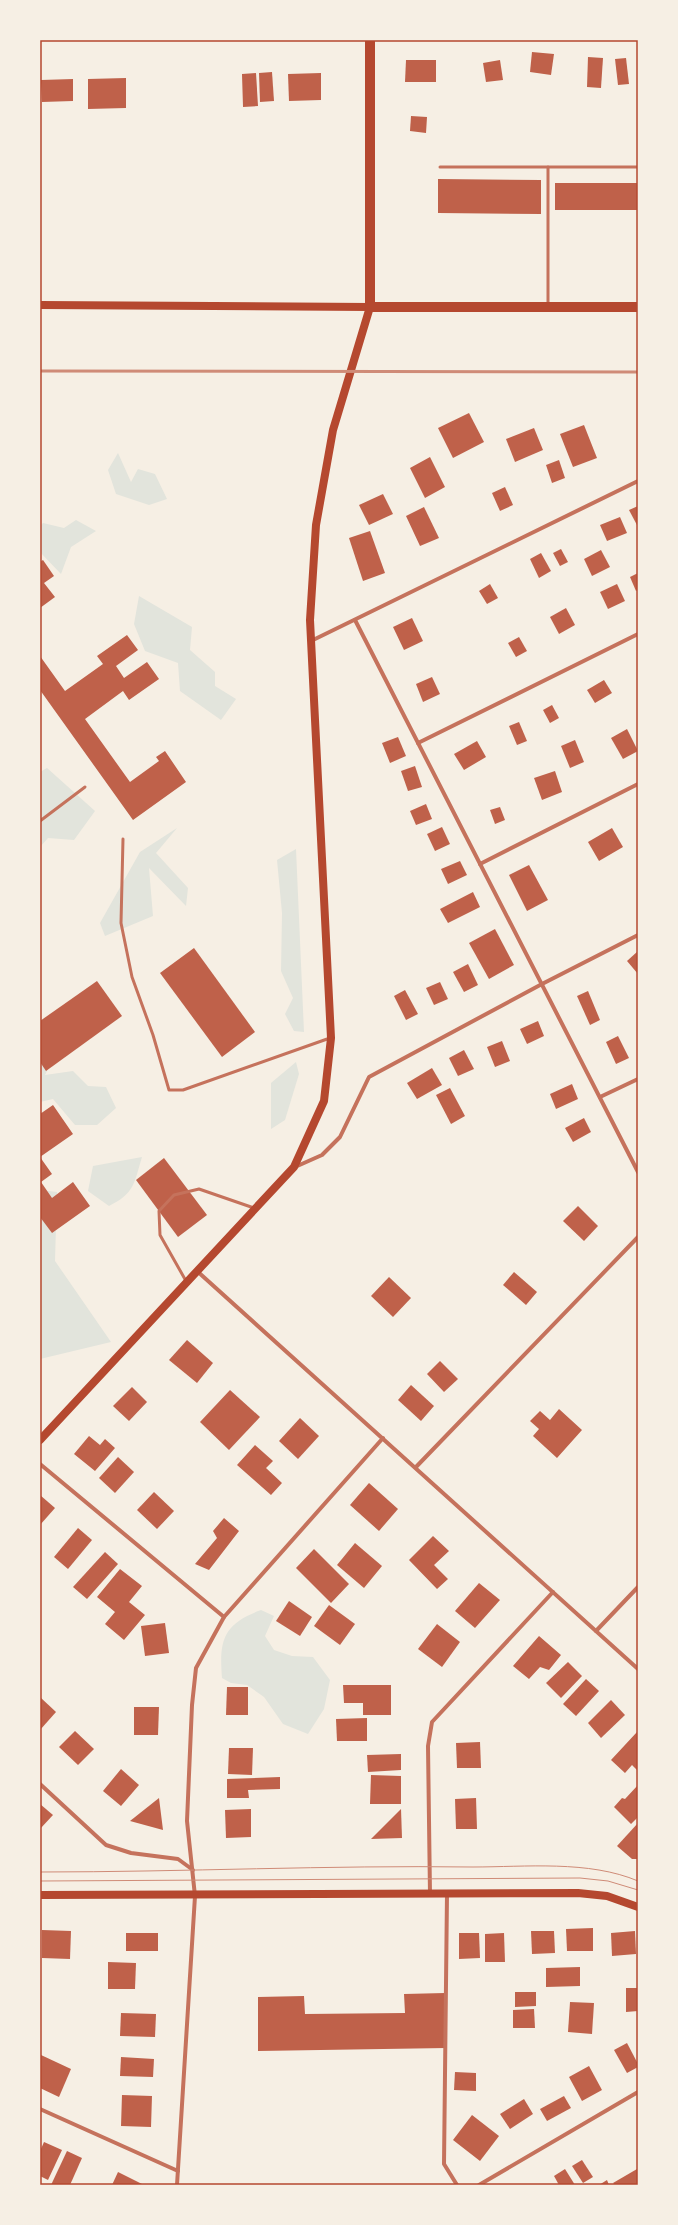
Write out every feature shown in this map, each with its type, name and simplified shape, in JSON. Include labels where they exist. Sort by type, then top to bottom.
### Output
[{"type":"main road","points":[[40,1440],[294,1167],[324,1101],[331,1038],[310,620],[316,525],[334,430],[370,307],[370,40]]},
{"type":"main road","points":[[40,305],[638,307]]},
{"type":"main road","points":[[40,1895],[195,1896],[578,1893],[607,1896],[638,1907]]},
{"type":"street","points":[[311,641],[638,481]]},
{"type":"street","points":[[355,620],[638,1172]]},
{"type":"street","points":[[418,743],[638,634]]},
{"type":"street","points":[[480,864],[638,784]]},
{"type":"street","points":[[294,1167],[322,1155],[340,1137],[369,1077],[542,984],[638,935]]},
{"type":"street","points":[[600,1097],[638,1079]]},
{"type":"street","points":[[416,1467],[638,1237]]},
{"type":"street","points":[[197,1271],[416,1467],[638,1669]]},
{"type":"street","points":[[177,2185],[195,1896],[187,1821],[192,1705],[196,1668],[224,1617],[383,1438]]},
{"type":"street","points":[[40,1464],[224,1617]]},
{"type":"street","points":[[596,1631],[638,1588]]},
{"type":"street","points":[[430,1894],[428,1746],[432,1722],[553,1592]]},
{"type":"street","points":[[40,1784],[106,1845],[131,1853],[178,1859],[193,1870]]},
{"type":"street","points":[[447,1894],[444,2164],[457,2185]]},
{"type":"street","points":[[479,2185],[638,2092]]},
{"type":"street","points":[[40,2109],[178,2171]]},
{"type":"lane","points":[[440,166],[638,167]]},
{"type":"lane","points":[[548,167],[548,307]]},
{"type":"lane","points":[[40,821],[85,787]]},
{"type":"lane","points":[[123,839],[121,923],[132,977],[153,1035],[169,1090],[183,1090],[331,1038]]},
{"type":"lane","points":[[187,1282],[160,1235],[159,1211],[174,1195],[199,1189],[255,1209]]},
{"type":"shaded area","points":[[118,453],[131,482],[138,469],[155,474],[167,499],[149,505],[116,494],[108,470]]},
{"type":"shaded area","points":[[76,520],[96,531],[71,547],[61,574],[40,552],[40,526],[43,523],[64,528]]},
{"type":"shaded area","points":[[139,596],[192,627],[190,650],[215,672],[215,686],[236,699],[221,720],[180,691],[178,663],[145,651],[134,624]]},
{"type":"shaded area","points":[[47,768],[95,811],[74,840],[48,838],[40,847],[40,772]]},
{"type":"shaded area","points":[[177,828],[156,853],[188,888],[186,906],[149,868],[153,916],[105,936],[100,923],[140,852]]},
{"type":"shaded area","points":[[296,849],[304,1032],[294,1031],[285,1014],[293,998],[281,971],[282,913],[277,860]]},
{"type":"shaded area","points":[[40,1053],[55,1055],[45,1075],[73,1071],[88,1086],[106,1087],[116,1108],[97,1125],[75,1125],[53,1099],[40,1102]]},
{"type":"shaded area","points":[[296,1062],[299,1074],[285,1120],[271,1129],[271,1083]]},
{"type":"shaded area","points":[[142,1157],[135,1181],[129,1192],[118,1201],[109,1206],[88,1191],[93,1166]]},
{"type":"shaded area","points":[[40,1190],[57,1192],[55,1261],[111,1342],[40,1359]]},
{"type":"shaded area","points":[[261,1610],[274,1616],[265,1636],[274,1650],[292,1656],[313,1657],[330,1680],[324,1709],[308,1734],[283,1724],[264,1697],[247,1685],[231,1683],[222,1678],[221,1653],[226,1635],[238,1621]]},
{"type":"building","points":[[532,52],[554,54],[551,75],[530,72]]},
{"type":"building","points":[[588,57],[603,58],[601,88],[587,87]]},
{"type":"building","points":[[626,58],[629,84],[618,85],[615,59]]},
{"type":"building","points":[[406,60],[436,60],[436,82],[405,82]]},
{"type":"building","points":[[500,60],[503,80],[486,82],[483,63]]},
{"type":"building","points":[[272,72],[274,101],[260,102],[259,73]]},
{"type":"building","points":[[256,73],[258,106],[243,107],[242,74]]},
{"type":"building","points":[[321,73],[321,100],[289,101],[288,74]]},
{"type":"building","points":[[126,78],[126,108],[88,109],[88,79]]},
{"type":"building","points":[[73,79],[73,101],[42,102],[41,80]]},
{"type":"building","points":[[411,116],[427,117],[426,133],[410,131]]},
{"type":"building","points":[[438,179],[541,180],[541,214],[438,213]]},
{"type":"building","points":[[555,183],[638,183],[638,210],[555,210]]},
{"type":"building","points":[[469,413],[484,442],[453,458],[438,428]]},
{"type":"building","points":[[584,425],[597,458],[573,467],[560,434]]},
{"type":"building","points":[[534,428],[543,450],[515,462],[506,439]]},
{"type":"building","points":[[430,457],[445,487],[425,498],[410,468]]},
{"type":"building","points":[[559,460],[565,478],[552,483],[546,465]]},
{"type":"building","points":[[505,487],[513,505],[500,511],[492,493]]},
{"type":"building","points":[[383,494],[393,514],[369,525],[359,505]]},
{"type":"building","points":[[638,506],[638,527],[629,510]]},
{"type":"building","points":[[424,507],[439,538],[420,546],[406,516]]},
{"type":"building","points":[[620,517],[627,533],[607,541],[600,525]]},
{"type":"building","points":[[370,531],[385,573],[363,581],[349,538]]},
{"type":"building","points":[[561,549],[568,562],[560,566],[553,553]]},
{"type":"building","points":[[601,550],[610,567],[592,576],[584,559]]},
{"type":"building","points":[[541,553],[551,571],[539,578],[530,559]]},
{"type":"building","points":[[43,560],[54,576],[44,583],[55,597],[40,608],[40,562]]},
{"type":"building","points":[[638,573],[638,590],[636,591],[630,577]]},
{"type":"building","points":[[490,584],[498,598],[487,604],[479,591]]},
{"type":"building","points":[[617,584],[625,601],[608,609],[600,592]]},
{"type":"building","points":[[566,608],[575,625],[559,634],[550,617]]},
{"type":"building","points":[[412,618],[423,641],[404,650],[393,627]]},
{"type":"building","points":[[127,635],[138,650],[116,666],[124,678],[147,662],[159,679],[129,700],[123,691],[85,719],[130,782],[159,761],[156,757],[165,751],[186,782],[133,820],[40,690],[40,656],[65,691],[103,664],[97,656]]},
{"type":"building","points":[[519,637],[527,651],[516,657],[508,643]]},
{"type":"building","points":[[432,677],[440,694],[423,702],[416,684]]},
{"type":"building","points":[[604,680],[612,693],[595,703],[587,690]]},
{"type":"building","points":[[552,705],[559,718],[550,723],[543,710]]},
{"type":"building","points":[[519,722],[527,741],[517,745],[509,726]]},
{"type":"building","points":[[627,729],[638,751],[623,759],[611,738]]},
{"type":"building","points":[[398,737],[406,756],[390,763],[382,743]]},
{"type":"building","points":[[575,740],[584,762],[570,768],[561,746]]},
{"type":"building","points":[[477,741],[486,757],[464,770],[454,754]]},
{"type":"building","points":[[415,766],[422,787],[408,791],[401,771]]},
{"type":"building","points":[[555,771],[562,792],[542,800],[534,778]]},
{"type":"building","points":[[426,804],[432,819],[416,825],[410,811]]},
{"type":"building","points":[[500,807],[505,820],[495,824],[490,810]]},
{"type":"building","points":[[442,827],[450,844],[435,851],[427,834]]},
{"type":"building","points":[[612,828],[623,847],[599,861],[588,842]]},
{"type":"building","points":[[460,861],[467,875],[448,884],[441,869]]},
{"type":"building","points":[[529,865],[548,900],[527,911],[509,875]]},
{"type":"building","points":[[473,892],[480,907],[448,923],[440,909]]},
{"type":"building","points":[[495,929],[514,965],[489,979],[469,943]]},
{"type":"building","points":[[194,948],[255,1032],[222,1057],[160,973]]},
{"type":"building","points":[[638,951],[638,974],[627,961]]},
{"type":"building","points":[[468,964],[478,985],[464,992],[453,972]]},
{"type":"building","points":[[97,981],[122,1016],[46,1071],[40,1062],[40,1021]]},
{"type":"building","points":[[440,982],[448,999],[434,1005],[426,988]]},
{"type":"building","points":[[405,990],[418,1014],[406,1020],[394,996]]},
{"type":"building","points":[[588,991],[600,1020],[590,1025],[577,996]]},
{"type":"building","points":[[538,1021],[544,1036],[527,1044],[520,1029]]},
{"type":"building","points":[[618,1036],[629,1058],[616,1064],[606,1042]]},
{"type":"building","points":[[502,1041],[510,1061],[495,1067],[487,1047]]},
{"type":"building","points":[[464,1050],[474,1069],[458,1076],[449,1058]]},
{"type":"building","points":[[432,1068],[442,1085],[417,1099],[407,1083]]},
{"type":"building","points":[[572,1084],[578,1099],[556,1109],[550,1094]]},
{"type":"building","points":[[450,1088],[465,1116],[451,1124],[436,1095]]},
{"type":"building","points":[[53,1105],[73,1134],[40,1157],[40,1114]]},
{"type":"building","points":[[584,1118],[591,1132],[573,1142],[565,1128]]},
{"type":"building","points":[[40,1157],[52,1174],[41,1182],[52,1198],[73,1182],[90,1206],[52,1233],[40,1217]]},
{"type":"building","points":[[164,1158],[207,1215],[178,1237],[136,1180]]},
{"type":"building","points":[[578,1206],[598,1226],[584,1241],[563,1221]]},
{"type":"building","points":[[514,1272],[537,1292],[526,1305],[503,1285]]},
{"type":"building","points":[[389,1277],[411,1298],[393,1317],[371,1296]]},
{"type":"building","points":[[187,1340],[213,1363],[197,1383],[169,1360]]},
{"type":"building","points":[[440,1361],[458,1379],[444,1392],[427,1374]]},
{"type":"building","points":[[411,1385],[434,1406],[421,1421],[398,1400]]},
{"type":"building","points":[[132,1387],[147,1402],[129,1421],[113,1406]]},
{"type":"building","points":[[230,1390],[260,1417],[229,1450],[200,1422]]},
{"type":"building","points":[[559,1409],[582,1430],[557,1458],[533,1436],[539,1429],[530,1421],[540,1411],[550,1420]]},
{"type":"building","points":[[300,1418],[319,1436],[298,1459],[279,1441]]},
{"type":"building","points":[[89,1436],[100,1445],[105,1439],[115,1448],[95,1471],[74,1454]]},
{"type":"building","points":[[255,1445],[273,1461],[266,1468],[282,1483],[271,1495],[237,1465]]},
{"type":"building","points":[[118,1457],[134,1472],[115,1493],[99,1478]]},
{"type":"building","points":[[369,1483],[398,1509],[379,1531],[350,1505]]},
{"type":"building","points":[[154,1492],[174,1511],[157,1529],[137,1510]]},
{"type":"building","points":[[40,1495],[55,1508],[40,1525]]},
{"type":"building","points":[[224,1518],[239,1531],[209,1570],[195,1564],[217,1538],[213,1531]]},
{"type":"building","points":[[78,1528],[92,1540],[68,1569],[54,1557]]},
{"type":"building","points":[[433,1536],[449,1551],[434,1565],[448,1579],[437,1589],[409,1560]]},
{"type":"building","points":[[355,1543],[382,1566],[364,1588],[337,1565]]},
{"type":"building","points":[[314,1549],[349,1584],[331,1603],[296,1568]]},
{"type":"building","points":[[105,1552],[118,1564],[87,1599],[73,1587]]},
{"type":"building","points":[[120,1569],[142,1586],[129,1602],[145,1615],[124,1640],[105,1624],[115,1612],[97,1597]]},
{"type":"building","points":[[479,1583],[500,1600],[475,1628],[455,1611]]},
{"type":"building","points":[[289,1601],[312,1617],[300,1636],[276,1621]]},
{"type":"building","points":[[329,1605],[355,1624],[340,1645],[314,1626]]},
{"type":"building","points":[[165,1623],[169,1653],[145,1656],[141,1626]]},
{"type":"building","points":[[437,1624],[460,1642],[442,1667],[418,1649]]},
{"type":"building","points":[[539,1636],[561,1655],[549,1670],[540,1667],[529,1679],[513,1666]]},
{"type":"building","points":[[568,1662],[582,1676],[561,1698],[546,1683]]},
{"type":"building","points":[[586,1679],[599,1691],[576,1716],[563,1704]]},
{"type":"building","points":[[343,1685],[391,1685],[391,1715],[363,1715],[363,1703],[344,1703]]},
{"type":"building","points":[[227,1687],[248,1687],[248,1715],[226,1715]]},
{"type":"building","points":[[40,1697],[56,1712],[40,1730]]},
{"type":"building","points":[[611,1700],[625,1715],[601,1738],[588,1723]]},
{"type":"building","points":[[134,1707],[159,1707],[158,1735],[134,1735]]},
{"type":"building","points":[[367,1718],[367,1741],[337,1741],[336,1719]]},
{"type":"building","points":[[75,1731],[94,1749],[78,1765],[59,1747]]},
{"type":"building","points":[[637,1732],[638,1771],[632,1765],[625,1773],[611,1760]]},
{"type":"building","points":[[480,1742],[481,1768],[457,1768],[456,1743]]},
{"type":"building","points":[[229,1748],[253,1748],[252,1775],[228,1774]]},
{"type":"building","points":[[401,1754],[401,1770],[368,1772],[367,1755]]},
{"type":"building","points":[[121,1769],[139,1785],[121,1806],[103,1791]]},
{"type":"building","points":[[371,1775],[401,1776],[401,1804],[370,1804]]},
{"type":"building","points":[[280,1777],[280,1789],[248,1790],[249,1798],[227,1798],[227,1779]]},
{"type":"building","points":[[638,1785],[638,1817],[631,1824],[614,1807],[622,1798],[625,1799]]},
{"type":"building","points":[[159,1798],[163,1830],[130,1821]]},
{"type":"building","points":[[476,1798],[477,1829],[456,1829],[455,1799]]},
{"type":"building","points":[[40,1804],[53,1815],[40,1829]]},
{"type":"building","points":[[251,1809],[251,1837],[226,1838],[225,1810]]},
{"type":"building","points":[[401,1809],[402,1838],[371,1839]]},
{"type":"building","points":[[638,1823],[638,1859],[632,1859],[617,1846]]},
{"type":"building","points":[[593,1928],[593,1951],[567,1951],[566,1929]]},
{"type":"building","points":[[42,1930],[71,1931],[70,1959],[42,1958]]},
{"type":"building","points":[[531,1931],[554,1931],[555,1953],[532,1954]]},
{"type":"building","points":[[635,1931],[636,1954],[612,1956],[611,1933]]},
{"type":"building","points":[[126,1933],[158,1933],[158,1951],[126,1951]]},
{"type":"building","points":[[459,1933],[479,1933],[480,1958],[459,1959]]},
{"type":"building","points":[[504,1933],[505,1962],[485,1962],[485,1934]]},
{"type":"building","points":[[108,1962],[136,1963],[135,1989],[108,1989]]},
{"type":"building","points":[[580,1967],[580,1986],[546,1987],[546,1968]]},
{"type":"building","points":[[626,1988],[638,1988],[638,2011],[626,2012]]},
{"type":"building","points":[[515,1992],[536,1992],[536,2006],[515,2007]]},
{"type":"building","points":[[445,1993],[446,2048],[258,2051],[258,1997],[304,1996],[305,2014],[405,2013],[404,1994]]},
{"type":"building","points":[[570,2002],[594,2003],[592,2034],[568,2032]]},
{"type":"building","points":[[534,2009],[535,2028],[513,2028],[513,2010]]},
{"type":"building","points":[[121,2013],[156,2014],[155,2037],[120,2036]]},
{"type":"building","points":[[627,2043],[638,2064],[638,2067],[627,2073],[614,2050]]},
{"type":"building","points":[[41,2055],[71,2069],[59,2097],[40,2088]]},
{"type":"building","points":[[121,2057],[154,2059],[153,2077],[120,2076]]},
{"type":"building","points":[[589,2066],[602,2090],[582,2101],[569,2077]]},
{"type":"building","points":[[455,2072],[476,2073],[476,2091],[454,2090]]},
{"type":"building","points":[[122,2095],[152,2096],[151,2127],[121,2126]]},
{"type":"building","points":[[564,2096],[571,2108],[547,2121],[540,2109]]},
{"type":"building","points":[[524,2099],[533,2114],[510,2129],[500,2114]]},
{"type":"building","points":[[472,2115],[499,2136],[480,2161],[453,2140]]},
{"type":"building","points":[[44,2142],[62,2150],[48,2180],[40,2176],[40,2151]]},
{"type":"building","points":[[67,2151],[82,2158],[70,2185],[51,2185]]},
{"type":"building","points":[[582,2160],[593,2177],[583,2183],[572,2166]]},
{"type":"building","points":[[565,2169],[575,2185],[559,2185],[554,2176]]},
{"type":"building","points":[[637,2169],[638,2185],[615,2185],[613,2183]]},
{"type":"building","points":[[118,2172],[142,2184],[142,2185],[112,2185]]},
{"type":"building","points":[[607,2180],[609,2185],[599,2185]]},
{"type":"tram line","points":[[40,1872],[365,1867],[557,1866],[599,1870],[619,1874],[638,1881]]},
{"type":"tram line","points":[[40,1881],[580,1878],[608,1881],[638,1890]]},
{"type":"railway","points":[[40,371],[638,372]]}]
